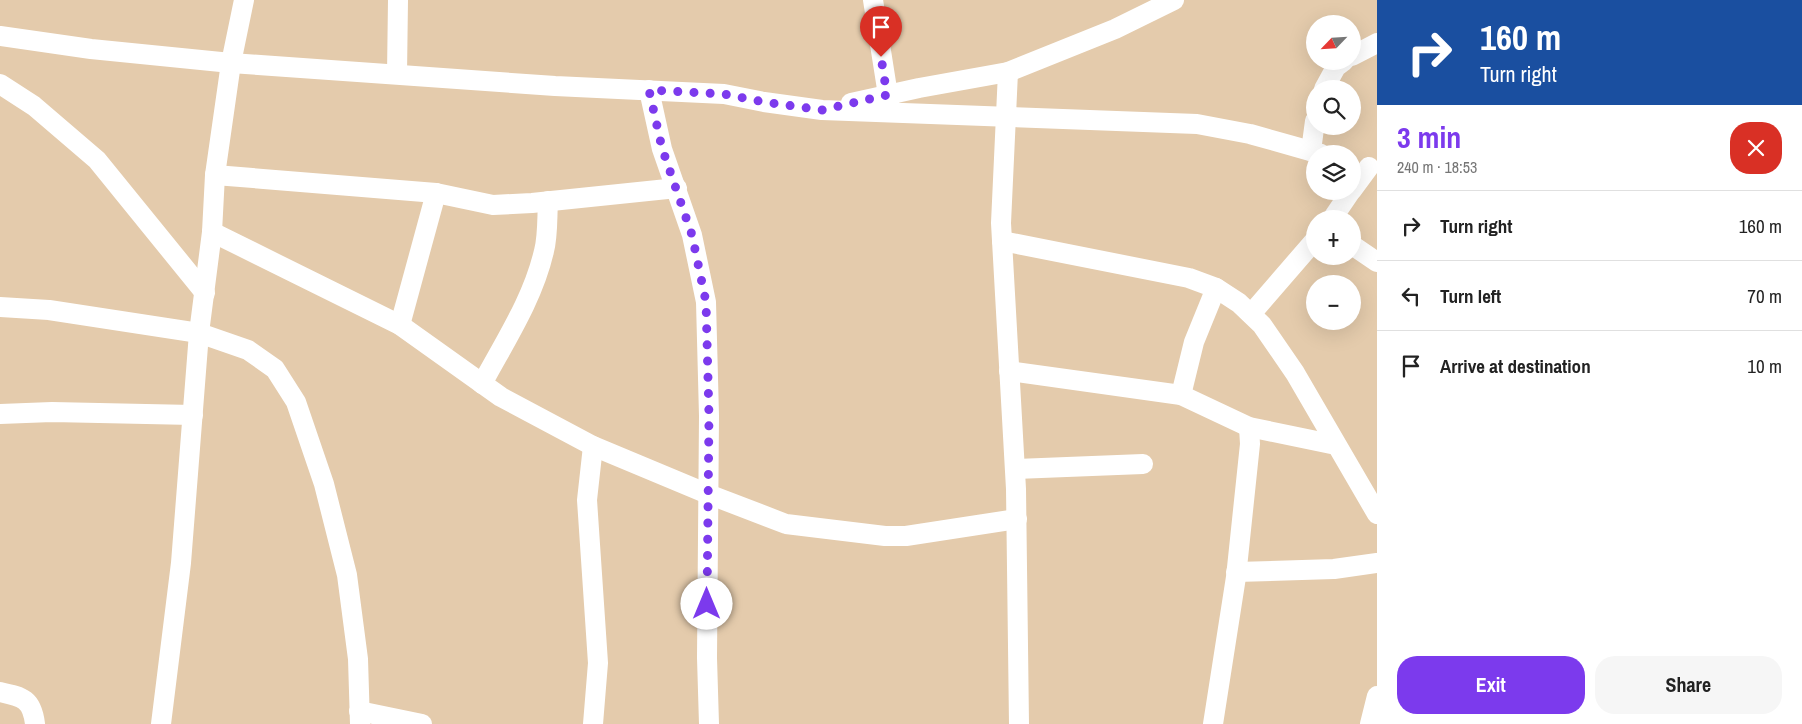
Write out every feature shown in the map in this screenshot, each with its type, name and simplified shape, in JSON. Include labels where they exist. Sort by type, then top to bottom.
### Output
[{"type":"street","points":[[160,724],[182,563],[199,333],[212,232],[215,175],[231,63],[244,0]]},
{"type":"street","points":[[397,74],[398,0]]},
{"type":"street","points":[[872,0],[889,104]]},
{"type":"street","points":[[0,36],[91,49],[231,63],[554,86],[724,94],[822,110],[889,104],[1008,72],[1115,29],[1174,0]]},
{"type":"street","points":[[1361,51],[1377,43]]},
{"type":"street","points":[[1008,72],[1001,223],[1017,519],[1019,724]]},
{"type":"street","points":[[0,84],[34,106],[97,160],[205,293]]},
{"type":"street","points":[[649,90],[662,148],[692,235],[706,302],[709,416],[707,658],[710,724]]},
{"type":"street","points":[[889,104],[1006,117],[1197,124],[1250,134],[1306,149]]},
{"type":"street","points":[[215,175],[436,193],[493,205],[548,202],[677,188]]},
{"type":"street","points":[[400,325],[436,193]]},
{"type":"street","points":[[482,384],[528,298],[538,272],[545,250],[548,202]]},
{"type":"street","points":[[212,232],[400,325],[501,397],[593,446],[786,524],[885,536],[906,536],[1017,519]]},
{"type":"street","points":[[1002,241],[1189,278],[1216,288],[1239,303],[1262,325],[1295,373],[1377,514]]},
{"type":"street","points":[[1251,314],[1306,250]]},
{"type":"street","points":[[1361,251],[1377,262]]},
{"type":"street","points":[[1181,395],[1194,342],[1216,288]]},
{"type":"street","points":[[0,307],[49,310],[199,333],[248,350],[275,369],[296,402],[324,484],[348,575],[358,659],[360,717],[422,724]]},
{"type":"street","points":[[1010,371],[1181,395],[1248,427],[1336,445]]},
{"type":"street","points":[[0,414],[52,412],[193,415]]},
{"type":"street","points":[[1213,724],[1236,572],[1250,444],[1248,427]]},
{"type":"street","points":[[593,446],[587,500],[598,663],[593,724]]},
{"type":"street","points":[[1015,469],[1143,464]]},
{"type":"street","points":[[1236,572],[1334,569],[1377,563]]},
{"type":"street","points":[[0,692],[14,695],[26,701],[33,709],[35,724]]},
{"type":"street","points":[[1370,724],[1377,696]]},
{"type":"route","points":[[707,604],[709,416],[706,302],[692,235],[662,148],[649,90],[724,94],[822,110],[887,95],[881,57]]}]
